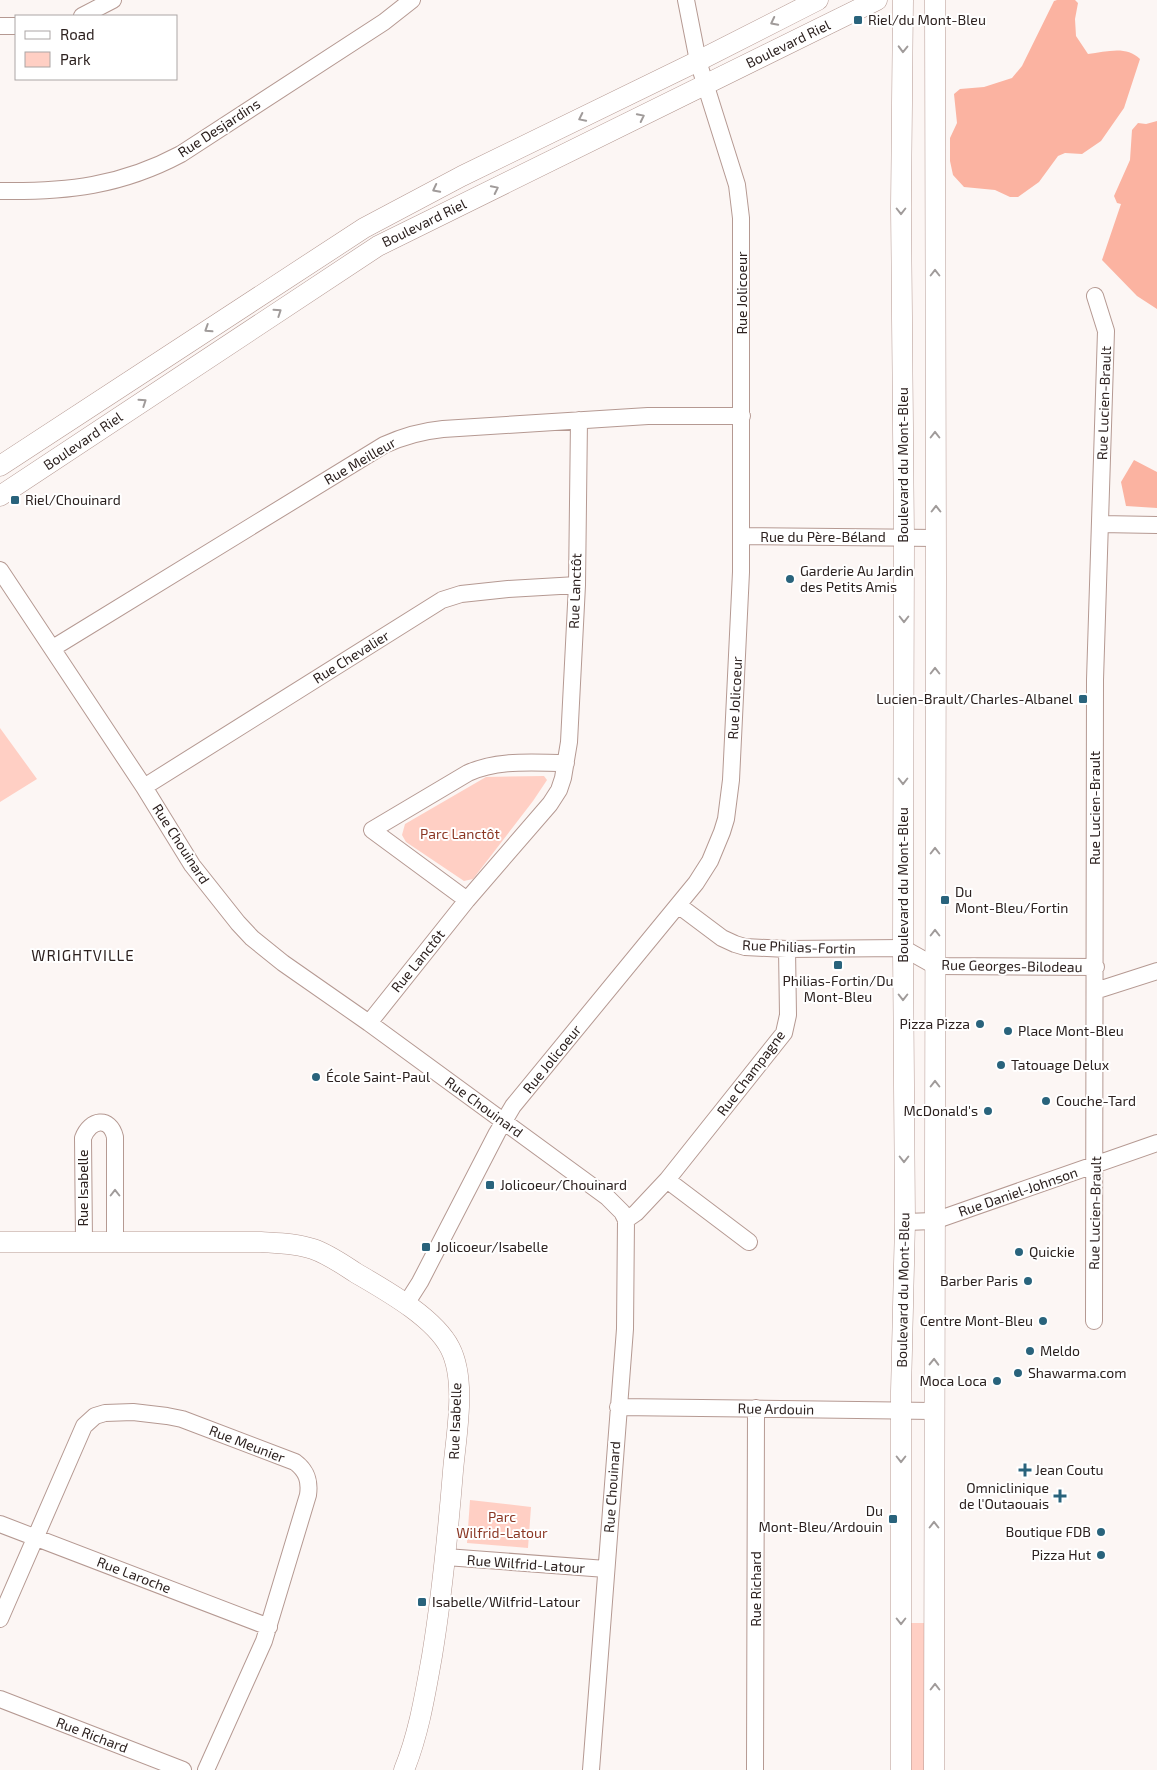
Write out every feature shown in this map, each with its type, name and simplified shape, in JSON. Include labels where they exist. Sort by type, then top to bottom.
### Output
[{"type":"street","points":[[84,15],[113,0]]},
{"type":"street","name":"Rue Desjardins","points":[[0,191],[38,192],[81,188],[144,172],[181,154],[384,22],[412,0]]},
{"type":"street","name":"Rue Jolicoeur","points":[[406,1304],[420,1282],[503,1122],[520,1098],[696,883],[718,846],[726,819],[731,780],[741,536],[742,231],[740,203],[736,185],[707,85],[698,61],[686,0]]},
{"type":"street","name":"Boulevard Riel","points":[[0,466],[364,228],[412,202],[818,0]]},
{"type":"street","name":"Boulevard Riel","points":[[0,496],[378,246],[877,0]]},
{"type":"street","name":"Boulevard du Mont-Bleu","points":[[901,1770],[901,1410],[905,1222],[903,948],[904,538],[901,207],[903,0]]},
{"type":"street","points":[[934,1770],[935,0]]},
{"type":"street","points":[[0,26],[15,26]]},
{"type":"street","points":[[330,250],[341,269]]},
{"type":"street","name":"Rue Lucien-Brault","points":[[1094,1321],[1096,1164],[1095,680],[1106,331],[1095,296]]},
{"type":"street","name":"Rue Meilleur","points":[[53,648],[376,450],[403,436],[443,429],[579,420],[648,416],[742,416]]},
{"type":"street","name":"Rue Lanctôt","points":[[369,1023],[467,900],[550,804],[559,790],[569,742],[577,586],[579,420]]},
{"type":"street","points":[[1100,524],[1157,525]]},
{"type":"street","name":"Rue du Père-Béland","points":[[741,536],[936,538]]},
{"type":"street","name":"Rue Chouinard","points":[[0,570],[144,787],[192,865],[252,938],[283,963],[369,1023],[607,1197],[622,1212],[626,1220],[625,1329],[591,1770]]},
{"type":"street","name":"Rue Chevalier","points":[[144,787],[447,598],[460,594],[508,589],[577,586]]},
{"type":"street","points":[[467,900],[372,830],[483,766],[566,763]]},
{"type":"street","name":"Rue Philias-Fortin","points":[[678,905],[722,938],[735,944],[753,948],[903,948]]},
{"type":"street","name":"Rue Georges-Bilodeau","points":[[903,948],[935,966],[1096,967]]},
{"type":"street","name":"Rue Champagne","points":[[626,1220],[636,1213],[667,1180],[784,1033],[788,1015],[787,949]]},
{"type":"street","name":"Rue Georges-Bilodeau","points":[[1096,991],[1157,971]]},
{"type":"street","name":"Rue Isabelle","points":[[84,1242],[83,1138],[89,1126],[96,1123],[104,1123],[114,1131],[115,1137],[115,1242]]},
{"type":"street","points":[[904,1126],[934,1126]]},
{"type":"street","name":"Rue Daniel-Johnson","points":[[905,1222],[934,1221],[1157,1143]]},
{"type":"street","points":[[667,1180],[749,1242]]},
{"type":"street","name":"Rue Isabelle","points":[[0,1242],[260,1242],[298,1245],[313,1249],[338,1262],[406,1304],[441,1335],[450,1347],[455,1360],[458,1407],[446,1557],[422,1708],[416,1735],[404,1770]]},
{"type":"street","name":"Rue Ardouin","points":[[618,1407],[933,1411]]},
{"type":"street","name":"Rue Richard","points":[[755,1770],[756,1408]]},
{"type":"street","name":"Rue Meunier","points":[[0,1619],[84,1426],[95,1416],[105,1413],[133,1412],[182,1419],[295,1462],[302,1468],[309,1484],[308,1495],[269,1627],[259,1654],[206,1770]]},
{"type":"street","name":"Rue Laroche","points":[[0,1524],[269,1627]]},
{"type":"street","name":"Rue Wilfrid-Latour","points":[[446,1557],[606,1569]]},
{"type":"street","name":"Rue Richard","points":[[0,1699],[183,1770]]},
{"type":"green space","points":[[0,728],[37,779],[0,802]]},
{"type":"green space","name":"Parc Lanctôt","points":[[544,776],[547,780],[533,801],[473,879],[464,881],[406,842],[402,835],[405,824],[486,777]]},
{"type":"green space","name":"Parc Wilfrid-Latour","points":[[470,1500],[531,1507],[528,1548],[467,1543]]},
{"type":"green space","points":[[909,1623],[926,1623],[927,1770],[910,1770]]},
{"type":"shaded area","points":[[1075,0],[1078,3],[1075,19],[1076,36],[1088,54],[1122,51],[1128,52],[1140,59],[1124,108],[1101,141],[1082,154],[1065,153],[1058,156],[1039,182],[1018,197],[1010,197],[995,190],[964,187],[953,175],[950,161],[950,138],[957,123],[954,94],[960,89],[984,87],[1012,78],[1022,66],[1054,1]]},
{"type":"shaded area","points":[[1157,121],[1157,309],[1137,296],[1102,260],[1121,204],[1117,203],[1114,196],[1130,160],[1132,130],[1138,123],[1146,124]]},
{"type":"shaded area","points":[[1134,460],[1157,472],[1157,508],[1126,506],[1121,482]]},
{"type":"place","name":"Riel/du Mont-Bleu","points":[[858,20]]},
{"type":"place","name":"Riel/Chouinard","points":[[15,500]]},
{"type":"place","name":"Garderie Au Jardin des Petits Amis","points":[[790,579]]},
{"type":"place","name":"Lucien-Brault/Charles-Albanel","points":[[1083,699]]},
{"type":"place","name":"Du Mont-Bleu/Fortin","points":[[945,900]]},
{"type":"place","name":"Philias-Fortin/Du Mont-Bleu","points":[[838,965]]},
{"type":"place","name":"Pizza Pizza","points":[[980,1024]]},
{"type":"place","name":"Place Mont-Bleu","points":[[1008,1031]]},
{"type":"place","name":"Tatouage Delux","points":[[1001,1065]]},
{"type":"place","name":"École Saint-Paul","points":[[316,1077]]},
{"type":"place","name":"Couche-Tard","points":[[1046,1101]]},
{"type":"place","name":"McDonald's","points":[[988,1111]]},
{"type":"place","name":"Jolicoeur/Chouinard","points":[[490,1185]]},
{"type":"place","name":"Jolicoeur/Isabelle","points":[[426,1247]]},
{"type":"place","name":"Quickie","points":[[1019,1252]]},
{"type":"place","name":"Barber Paris","points":[[1028,1281]]},
{"type":"place","name":"Centre Mont-Bleu","points":[[1043,1321]]},
{"type":"place","name":"Meldo","points":[[1030,1351]]},
{"type":"place","name":"Shawarma.com","points":[[1018,1373]]},
{"type":"place","name":"Moca Loca","points":[[997,1381]]},
{"type":"place","name":"Jean Coutu","points":[[1025,1470]]},
{"type":"place","name":"Omniclinique de l'Outaouais","points":[[1060,1496]]},
{"type":"place","name":"Du Mont-Bleu/Ardouin","points":[[893,1519]]},
{"type":"place","name":"Boutique FDB","points":[[1101,1532]]},
{"type":"place","name":"Pizza Hut","points":[[1101,1555]]},
{"type":"place","name":"Isabelle/Wilfrid-Latour","points":[[422,1602]]},
{"type":"district","name":"WRIGHTVILLE","points":[[83,956]]}]
